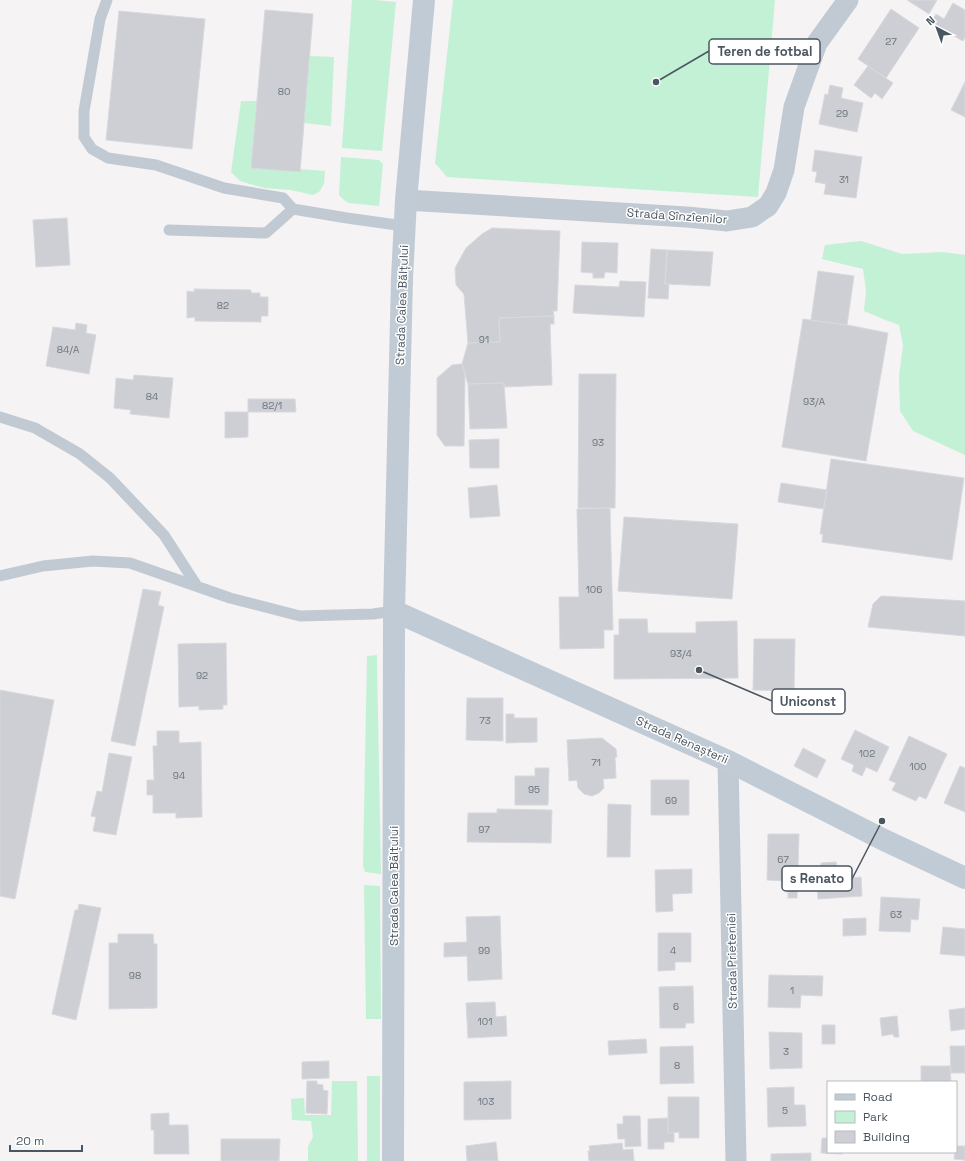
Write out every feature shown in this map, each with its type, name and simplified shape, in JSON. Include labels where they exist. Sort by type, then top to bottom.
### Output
[{"type":"main road","name":"Strada Calea Bălțului","points":[[393,1161],[394,611],[402,278],[406,200],[424,0]]},
{"type":"main road","name":"Strada Renașterii","points":[[394,611],[728,761],[884,840],[965,878]]},
{"type":"street","name":"Strada Sînzîenilor","points":[[406,200],[687,217],[727,221],[752,217],[768,206],[776,193],[784,170],[794,107],[817,43],[848,0]]},
{"type":"street","name":"Strada Prieteniei","points":[[728,761],[736,1161]]},
{"type":"lane","points":[[107,0],[100,19],[84,111],[84,138],[92,149],[108,158],[156,165],[224,188],[284,198],[292,209],[404,226]]},
{"type":"lane","points":[[169,230],[266,233],[292,209]]},
{"type":"lane","points":[[0,417],[35,428],[80,454],[110,478],[164,535],[197,586]]},
{"type":"lane","points":[[0,576],[43,566],[93,561],[130,563],[230,598],[300,616],[373,614],[394,611]]},
{"type":"green space","points":[[352,0],[396,2],[382,151],[342,148]]},
{"type":"green space","points":[[453,0],[775,0],[758,197],[447,177],[435,163]]},
{"type":"green space","points":[[310,56],[334,57],[331,126],[304,123]]},
{"type":"green space","points":[[241,101],[257,101],[251,168],[299,172],[300,169],[325,171],[324,184],[319,192],[313,195],[291,190],[264,188],[240,181],[231,172]]},
{"type":"green space","points":[[341,157],[379,160],[383,164],[379,206],[349,203],[339,195]]},
{"type":"green space","points":[[861,241],[902,254],[943,252],[965,255],[965,455],[913,431],[900,411],[899,376],[903,345],[899,325],[864,311],[866,290],[863,269],[822,259],[825,245]]},
{"type":"green space","points":[[377,655],[381,874],[365,872],[363,866],[367,656]]},
{"type":"green space","points":[[364,885],[380,886],[381,1019],[366,1019]]},
{"type":"green space","points":[[367,1076],[380,1076],[380,1161],[367,1161]]},
{"type":"green space","points":[[332,1081],[357,1081],[358,1161],[308,1161],[308,1146],[313,1137],[311,1121],[292,1120],[291,1099],[304,1098],[305,1115],[331,1115]]},
{"type":"building","points":[[907,0],[937,0],[929,14]]},
{"type":"building","points":[[953,3],[965,10],[965,37],[963,41],[931,23],[936,14],[944,19]]},
{"type":"building","points":[[891,9],[919,28],[886,78],[858,59]]},
{"type":"building","points":[[265,10],[313,14],[300,172],[251,168]]},
{"type":"building","points":[[119,11],[205,19],[192,149],[106,140]]},
{"type":"building","points":[[868,66],[893,83],[882,99],[875,93],[871,98],[854,85]]},
{"type":"building","points":[[965,82],[965,117],[951,110]]},
{"type":"building","points":[[830,85],[843,88],[841,98],[863,103],[857,132],[819,124],[825,94],[828,95]]},
{"type":"building","points":[[815,150],[862,157],[856,198],[824,194],[826,184],[815,182],[817,172],[812,171]]},
{"type":"building","points":[[67,218],[70,265],[36,267],[33,220]]},
{"type":"building","points":[[492,228],[560,231],[557,311],[553,311],[554,316],[499,318],[500,342],[468,343],[464,294],[456,285],[455,268],[466,248],[482,234]]},
{"type":"building","points":[[582,242],[618,243],[617,273],[605,272],[604,278],[593,278],[593,273],[581,272]]},
{"type":"building","points":[[651,249],[667,250],[665,284],[669,284],[668,299],[648,298]]},
{"type":"building","points":[[667,250],[713,252],[710,286],[665,284]]},
{"type":"building","points":[[818,271],[854,276],[847,325],[811,320]]},
{"type":"building","points":[[620,281],[646,282],[644,317],[573,313],[575,285],[619,287]]},
{"type":"building","points":[[194,289],[251,290],[251,293],[260,293],[260,297],[268,297],[268,316],[261,316],[261,322],[195,321],[195,317],[187,318],[187,291],[194,292]]},
{"type":"building","points":[[554,316],[554,324],[550,324],[552,385],[504,387],[504,383],[468,384],[462,364],[468,343],[500,342],[499,318]]},
{"type":"building","points":[[803,319],[847,325],[888,333],[866,461],[782,447]]},
{"type":"building","points":[[76,323],[87,325],[86,333],[96,335],[89,374],[46,366],[53,327],[75,330]]},
{"type":"building","points":[[462,364],[465,373],[464,446],[445,446],[437,435],[437,378],[452,365]]},
{"type":"building","points":[[579,374],[616,374],[615,508],[578,508]]},
{"type":"building","points":[[134,375],[173,378],[169,418],[130,414],[131,410],[114,408],[116,378],[133,380]]},
{"type":"building","points":[[504,383],[507,428],[470,429],[468,384]]},
{"type":"building","points":[[248,399],[295,399],[296,412],[248,412]]},
{"type":"building","points":[[225,412],[248,412],[248,437],[225,438]]},
{"type":"building","points":[[499,439],[499,468],[470,468],[469,440]]},
{"type":"building","points":[[831,459],[964,478],[952,560],[822,542],[823,534],[820,534]]},
{"type":"building","points":[[781,483],[827,490],[824,509],[778,502]]},
{"type":"building","points":[[497,485],[500,516],[470,518],[468,488]]},
{"type":"building","points":[[610,508],[613,630],[604,630],[604,648],[560,649],[559,597],[579,597],[577,509]]},
{"type":"building","points":[[624,517],[738,524],[732,599],[618,591]]},
{"type":"building","points":[[143,589],[161,592],[158,605],[164,607],[135,746],[111,741]]},
{"type":"building","points":[[881,596],[965,601],[965,636],[868,627],[873,604]]},
{"type":"building","points":[[619,619],[647,619],[648,633],[696,633],[696,622],[737,621],[738,678],[614,679],[614,635],[619,635]]},
{"type":"building","points":[[754,639],[795,639],[794,691],[753,690]]},
{"type":"building","points":[[226,643],[227,705],[223,705],[223,709],[199,710],[199,706],[179,707],[178,644]]},
{"type":"building","points":[[0,690],[54,700],[15,899],[0,896]]},
{"type":"building","points":[[467,698],[503,698],[503,741],[466,740]]},
{"type":"building","points":[[506,714],[514,714],[514,718],[537,718],[537,742],[506,743]]},
{"type":"building","points":[[855,730],[889,747],[877,772],[866,767],[862,776],[852,771],[854,765],[841,759]]},
{"type":"building","points":[[157,731],[179,731],[179,743],[201,742],[202,817],[176,818],[176,813],[153,813],[153,795],[147,795],[147,780],[154,780],[153,746],[157,746]]},
{"type":"building","points":[[909,736],[947,754],[926,799],[919,796],[916,801],[892,790],[896,783],[889,780]]},
{"type":"building","points":[[602,738],[616,749],[616,778],[603,779],[604,788],[599,793],[592,796],[584,794],[578,788],[577,780],[569,781],[567,740]]},
{"type":"building","points":[[803,748],[826,760],[817,778],[794,766]]},
{"type":"building","points":[[109,753],[132,757],[116,835],[93,831],[96,817],[91,816],[97,791],[102,792]]},
{"type":"building","points":[[960,766],[965,768],[965,812],[944,803]]},
{"type":"building","points":[[535,768],[549,768],[548,805],[515,805],[515,776],[535,776]]},
{"type":"building","points":[[651,780],[689,780],[689,815],[651,815]]},
{"type":"building","points":[[608,804],[631,805],[630,857],[607,857]]},
{"type":"building","points":[[497,809],[552,810],[551,843],[467,842],[468,813],[497,813]]},
{"type":"building","points":[[768,834],[799,834],[797,898],[788,898],[788,881],[767,880]]},
{"type":"building","points":[[836,862],[837,868],[852,867],[852,878],[861,877],[862,896],[818,899],[816,872],[821,872],[821,863]]},
{"type":"building","points":[[692,869],[692,893],[672,894],[673,911],[656,912],[655,870]]},
{"type":"building","points":[[881,897],[920,899],[918,920],[911,919],[910,932],[879,931]]},
{"type":"building","points":[[79,904],[101,908],[76,1020],[52,1014],[75,910],[78,910]]},
{"type":"building","points":[[500,916],[502,979],[468,981],[467,956],[444,957],[444,943],[467,942],[466,917]]},
{"type":"building","points":[[866,918],[866,935],[843,936],[843,919]]},
{"type":"building","points":[[943,927],[965,929],[965,956],[940,954]]},
{"type":"building","points":[[658,933],[691,933],[691,962],[675,962],[675,970],[658,971]]},
{"type":"building","points":[[118,934],[153,934],[154,944],[157,944],[157,1008],[109,1009],[109,943],[118,943]]},
{"type":"building","points":[[769,975],[823,976],[822,996],[801,995],[800,1008],[768,1007]]},
{"type":"building","points":[[693,986],[694,1023],[686,1023],[685,1028],[660,1028],[659,987]]},
{"type":"building","points":[[495,1002],[496,1017],[506,1016],[507,1036],[468,1038],[466,1003]]},
{"type":"building","points":[[965,1008],[965,1029],[951,1031],[949,1010]]},
{"type":"building","points":[[897,1016],[899,1037],[894,1037],[893,1034],[882,1036],[880,1018]]},
{"type":"building","points":[[822,1025],[835,1025],[835,1044],[822,1044]]},
{"type":"building","points":[[769,1032],[802,1033],[802,1068],[770,1069]]},
{"type":"building","points":[[646,1039],[647,1053],[609,1055],[608,1041]]},
{"type":"building","points":[[693,1046],[694,1083],[660,1084],[660,1047]]},
{"type":"building","points":[[950,1046],[965,1046],[965,1073],[951,1073]]},
{"type":"building","points":[[329,1061],[329,1078],[302,1079],[302,1062]]},
{"type":"building","points":[[921,1066],[950,1066],[951,1081],[921,1081]]},
{"type":"building","points":[[307,1081],[317,1081],[317,1084],[323,1085],[323,1090],[328,1091],[327,1114],[306,1113]]},
{"type":"building","points":[[511,1081],[511,1119],[464,1120],[464,1082]]},
{"type":"building","points":[[794,1087],[794,1105],[805,1105],[806,1126],[768,1127],[767,1088]]},
{"type":"building","points":[[668,1097],[699,1097],[699,1138],[679,1138],[679,1132],[668,1133]]},
{"type":"building","points":[[169,1113],[169,1125],[188,1125],[189,1154],[154,1154],[154,1130],[151,1130],[151,1114]]},
{"type":"building","points":[[623,1116],[640,1116],[641,1146],[625,1147],[625,1139],[618,1139],[617,1124],[623,1124]]},
{"type":"building","points":[[668,1118],[668,1133],[674,1132],[674,1142],[664,1142],[664,1149],[648,1149],[648,1119]]},
{"type":"building","points":[[822,1138],[827,1138],[827,1153],[842,1154],[821,1153]]},
{"type":"building","points":[[221,1139],[280,1139],[279,1161],[221,1161]]},
{"type":"building","points":[[496,1142],[498,1161],[467,1161],[466,1146]]},
{"type":"building","points":[[622,1143],[623,1150],[633,1149],[634,1161],[589,1161],[589,1146]]},
{"type":"building","points":[[957,1146],[965,1146],[965,1160],[954,1159],[955,1153],[957,1153]]},
{"type":"building","points":[[811,1153],[811,1161],[771,1161],[771,1154]]},
{"type":"place","name":"Teren de fotbal","points":[[656,82]]},
{"type":"place","name":"Uniconst","points":[[699,670]]},
{"type":"place","name":"s Renato","points":[[882,821]]}]
